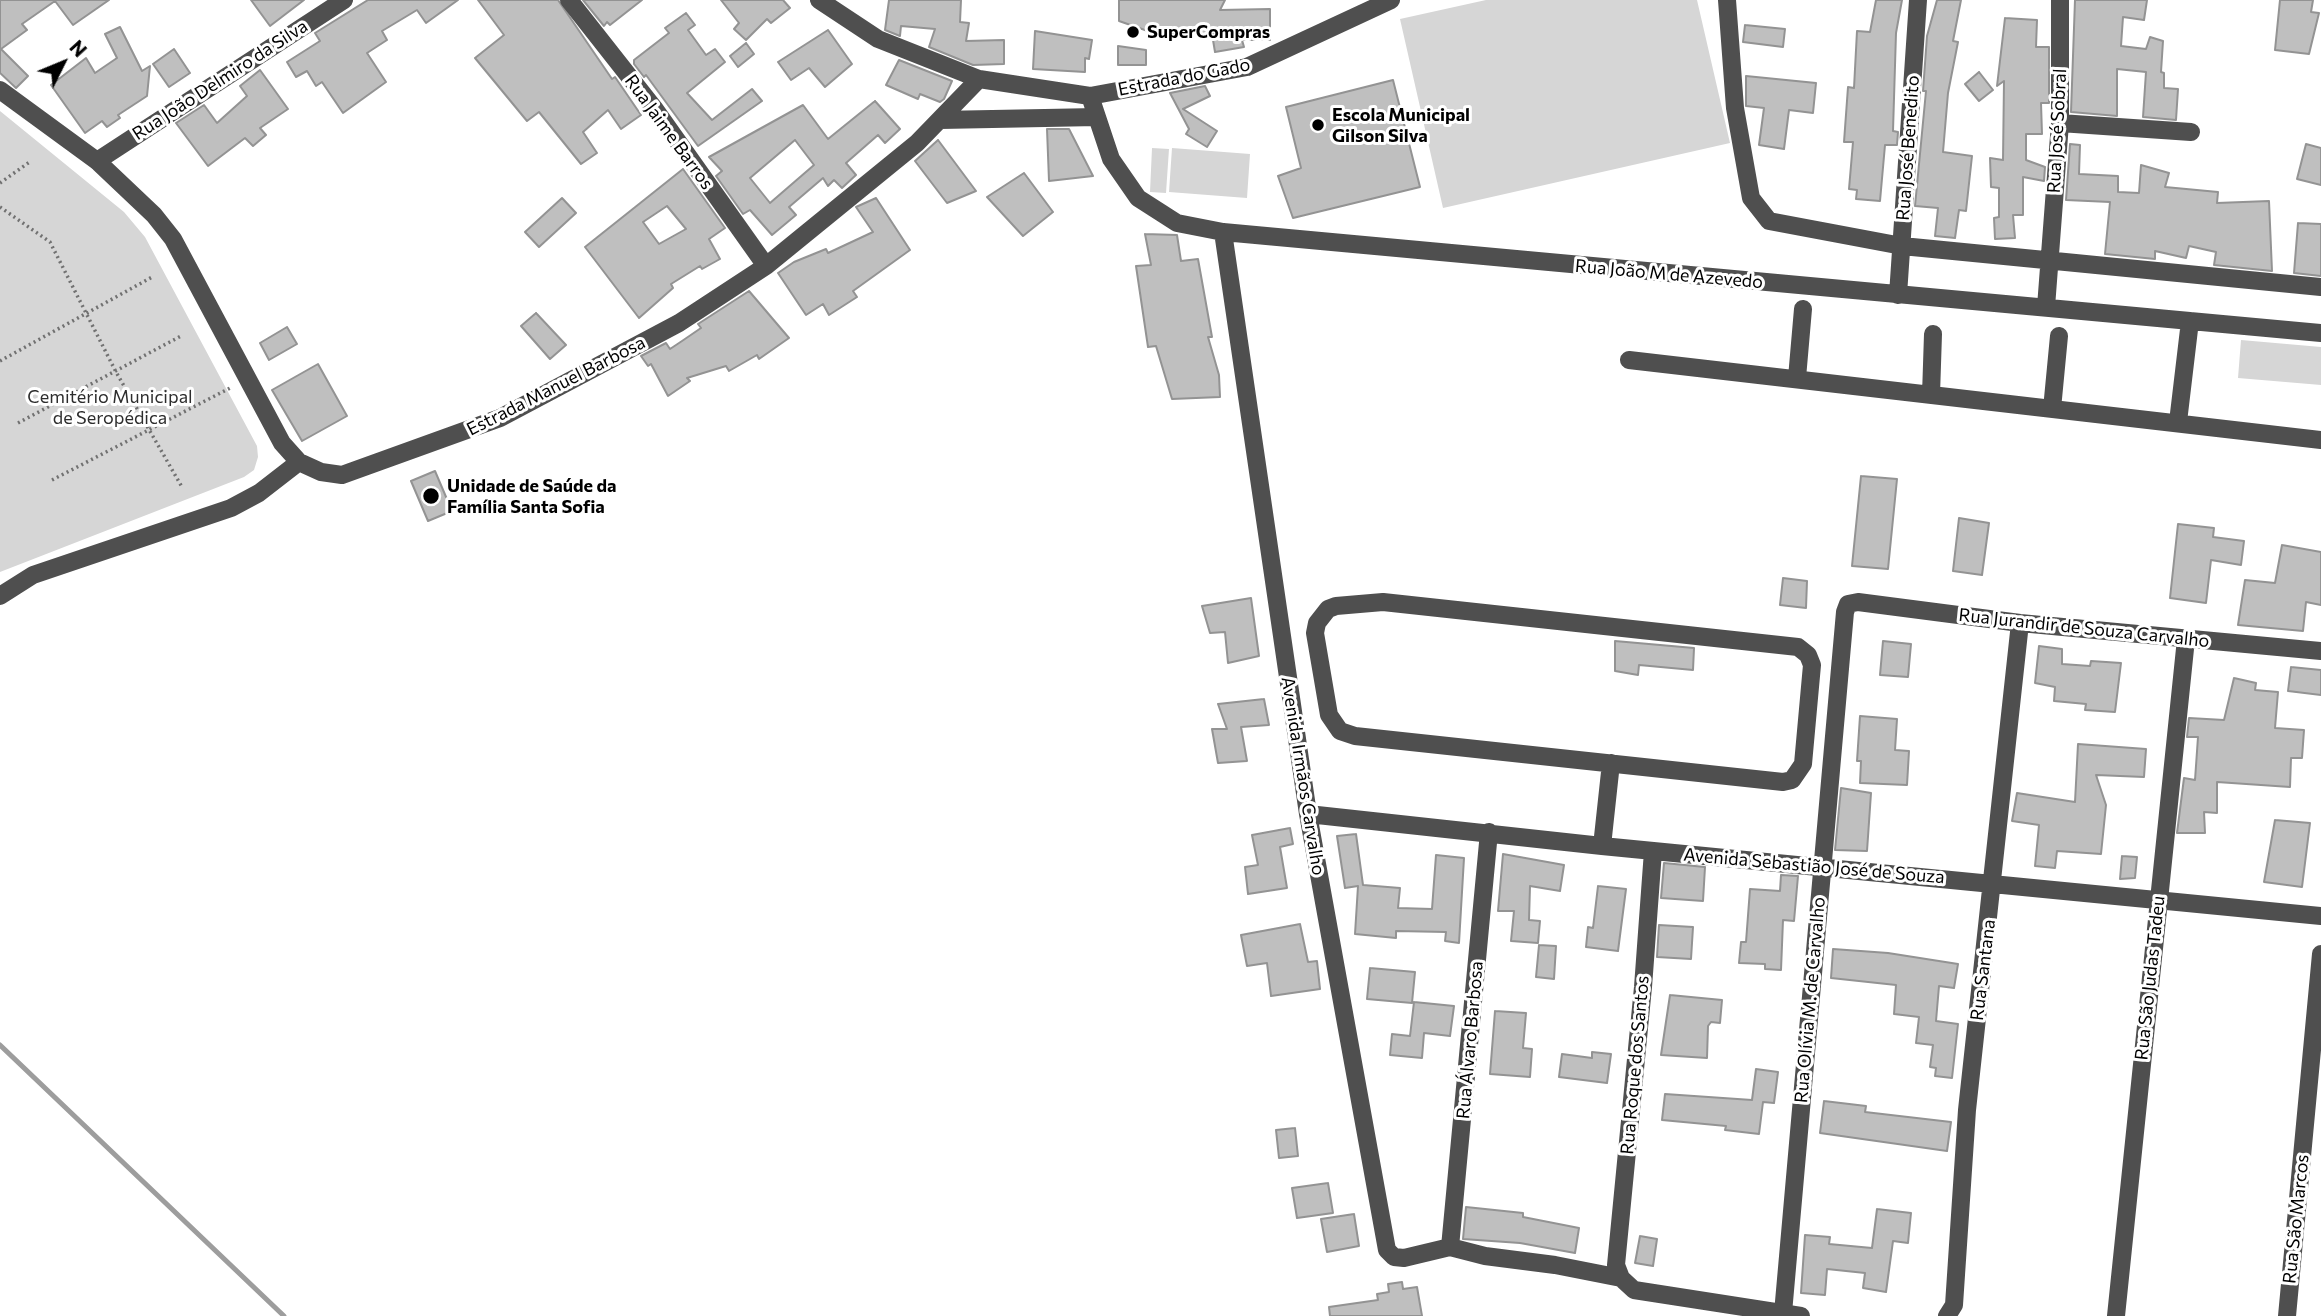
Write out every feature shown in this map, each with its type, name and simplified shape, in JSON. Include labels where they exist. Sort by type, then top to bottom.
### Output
[{"type":"street","name":"Rua João Delmiro da Silva","points":[[97,161],[344,0]]},
{"type":"street","name":"Rua Jaime Barros","points":[[569,0],[654,108],[766,266]]},
{"type":"street","points":[[819,0],[878,39],[979,79],[1090,96]]},
{"type":"street","name":"Estrada do Gado","points":[[1090,96],[1247,67],[1391,0]]},
{"type":"street","points":[[1727,0],[1735,108],[1751,198],[1769,220],[1807,230],[1902,246],[2321,287]]},
{"type":"street","name":"Rua José Benedito","points":[[1899,296],[1918,0]]},
{"type":"street","name":"Rua José Sobral","points":[[2046,307],[2047,262],[2060,123],[2060,0]]},
{"type":"street","name":"Estrada Manuel Barbosa","points":[[299,463],[321,472],[342,475],[500,418],[679,323],[766,266],[917,143],[979,79]]},
{"type":"street","points":[[0,90],[97,161],[154,215],[173,239],[282,443],[299,463],[259,493],[231,508],[33,575],[0,596]]},
{"type":"street","name":"Rua João M de Azevedo","points":[[1090,96],[1111,159],[1138,198],[1177,223],[1223,232],[2321,333]]},
{"type":"street","points":[[940,120],[1097,117]]},
{"type":"street","points":[[2060,123],[2191,132]]},
{"type":"street","name":"Avenida Irmãos Carvalho","points":[[1223,232],[1308,814],[1387,1250],[1394,1257],[1404,1258],[1450,1247]]},
{"type":"street","points":[[1797,378],[1803,309]]},
{"type":"street","points":[[2178,422],[2190,321]]},
{"type":"street","points":[[1931,395],[1933,334]]},
{"type":"street","points":[[2052,409],[2059,336]]},
{"type":"street","points":[[1629,360],[2321,440]]},
{"type":"street","name":"Rua Jurandir de Souza Carvalho","points":[[1848,604],[1858,602],[2020,624],[2321,651]]},
{"type":"street","points":[[1405,603],[1798,647],[1808,655],[1812,665],[1803,764],[1792,780],[1611,763],[1355,736],[1340,731],[1329,715],[1315,633],[1317,624],[1328,609],[1336,606],[1405,603]]},
{"type":"street","name":"Rua Olívia M. de Carvalho","points":[[1783,1313],[1845,612],[1848,604]]},
{"type":"street","name":"Rua Santana","points":[[1947,1316],[1954,1305],[1967,1110],[2020,624]]},
{"type":"street","name":"Rua São Judas Tadeu","points":[[2116,1316],[2186,639]]},
{"type":"street","points":[[1602,846],[1611,763]]},
{"type":"street","name":"Avenida Sebastião José de Souza","points":[[1308,814],[1602,846],[2321,916]]},
{"type":"street","name":"Rua Álvaro Barbosa","points":[[1450,1247],[1489,832]]},
{"type":"street","name":"Rua Roque dos Santos","points":[[1621,1278],[1616,1265],[1642,1001],[1653,851]]},
{"type":"street","name":"Rua São Marcos","points":[[2287,1316],[2321,954]]},
{"type":"street","points":[[1450,1247],[1485,1256],[1555,1265],[1621,1278],[1634,1290],[1801,1316]]},
{"type":"path","points":[[0,183],[31,161]]},
{"type":"path","points":[[0,207],[50,242],[117,372],[182,487]]},
{"type":"path","points":[[0,361],[154,276]]},
{"type":"path","points":[[18,423],[181,337]]},
{"type":"path","points":[[52,480],[246,379]]},
{"type":"green space","points":[[1486,0],[1697,0],[1730,143],[1443,208],[1400,19]]},
{"type":"green space","name":"Cemitério Municipal de Seropédica","points":[[0,111],[124,212],[145,237],[257,446],[258,457],[254,470],[244,477],[0,572]]},
{"type":"green space","points":[[1152,148],[1169,149],[1166,193],[1150,192]]},
{"type":"green space","points":[[1172,148],[1250,154],[1247,198],[1169,192]]},
{"type":"green space","points":[[2241,340],[2321,347],[2321,385],[2238,378]]},
{"type":"building","points":[[0,0],[109,0],[73,25],[55,1],[22,24],[27,30],[1,49],[28,76],[16,88],[0,73]]},
{"type":"building","points":[[251,0],[304,0],[270,26]]},
{"type":"building","points":[[368,0],[458,0],[426,23],[417,10],[382,31],[387,40],[367,53],[386,82],[343,113],[322,82],[316,86],[307,71],[296,77],[287,62],[320,41],[315,33]]},
{"type":"building","points":[[478,0],[558,0],[612,79],[615,77],[641,115],[621,129],[608,110],[583,132],[597,153],[581,164],[539,112],[527,121],[475,58],[504,35]]},
{"type":"building","points":[[583,0],[642,0],[610,25],[607,22],[604,26]]},
{"type":"building","points":[[721,0],[783,0],[790,8],[771,23],[767,19],[746,40],[734,29],[739,23]]},
{"type":"building","points":[[889,0],[961,0],[960,22],[969,23],[966,41],[1004,40],[1004,64],[973,65],[929,47],[935,29],[901,26],[900,36],[885,30]]},
{"type":"building","points":[[1119,0],[1225,0],[1220,10],[1270,9],[1270,40],[1242,40],[1244,47],[1215,52],[1212,34],[1162,36],[1119,21]]},
{"type":"building","points":[[1876,0],[1902,0],[1896,33],[1893,131],[1898,132],[1897,145],[1885,145],[1880,201],[1856,199],[1857,190],[1849,189],[1853,142],[1844,142],[1848,87],[1854,88],[1857,31],[1870,32]]},
{"type":"building","points":[[1937,0],[1961,0],[1953,41],[1958,42],[1948,93],[1943,152],[1972,156],[1966,211],[1959,210],[1955,238],[1935,236],[1938,208],[1915,206],[1926,91],[1923,91],[1927,36]]},
{"type":"building","points":[[2075,0],[2147,0],[2144,20],[2123,17],[2121,46],[2146,49],[2150,37],[2163,41],[2161,72],[2164,73],[2164,88],[2178,89],[2176,120],[2143,117],[2146,72],[2117,69],[2117,116],[2071,112]]},
{"type":"building","points":[[2280,0],[2313,0],[2311,12],[2319,13],[2309,54],[2275,50]]},
{"type":"building","points":[[686,13],[695,25],[688,30],[706,55],[715,49],[725,62],[687,93],[712,120],[752,89],[762,101],[698,146],[646,75],[644,77],[634,64],[634,60],[669,33],[665,28]]},
{"type":"building","points":[[2005,18],[2037,20],[2036,47],[2049,47],[2049,103],[2041,103],[2042,134],[2026,134],[2026,160],[2045,167],[2044,181],[2023,177],[2023,215],[2013,215],[2015,238],[1995,239],[1994,218],[1999,217],[1999,188],[1991,187],[1990,158],[2003,160],[2004,81],[1997,86]]},
{"type":"building","points":[[1745,25],[1785,29],[1783,47],[1743,42]]},
{"type":"building","points":[[120,27],[142,71],[150,66],[147,96],[118,115],[120,118],[107,127],[102,121],[85,133],[51,85],[86,58],[95,73],[117,58],[105,34]]},
{"type":"building","points":[[828,30],[852,64],[825,87],[809,68],[791,80],[778,62]]},
{"type":"building","points":[[1035,31],[1092,40],[1089,59],[1085,58],[1085,72],[1033,69]]},
{"type":"building","points":[[746,43],[754,54],[738,67],[730,56]]},
{"type":"building","points":[[1118,46],[1146,50],[1146,65],[1118,65]]},
{"type":"building","points":[[174,49],[190,73],[169,87],[153,64]]},
{"type":"building","points":[[899,60],[952,81],[944,99],[940,102],[920,94],[918,99],[886,85]]},
{"type":"building","points":[[260,70],[288,109],[260,128],[266,135],[253,146],[245,138],[208,166],[176,123],[204,105],[217,123],[247,96],[240,86]]},
{"type":"building","points":[[1979,72],[1993,90],[1979,101],[1965,84]]},
{"type":"building","points":[[1746,76],[1816,83],[1813,113],[1789,110],[1784,149],[1759,145],[1764,108],[1746,106]]},
{"type":"building","points":[[1393,80],[1420,187],[1293,218],[1278,176],[1301,168],[1286,107]]},
{"type":"building","points":[[1205,86],[1210,96],[1183,109],[1217,131],[1207,147],[1186,134],[1189,129],[1170,93]]},
{"type":"building","points":[[875,101],[900,129],[885,143],[878,135],[846,163],[856,175],[842,188],[834,180],[828,186],[823,178],[789,207],[796,215],[772,235],[750,210],[743,214],[716,176],[722,171],[709,157],[803,105],[828,139]],"holes":[[[795,140],[814,165],[770,203],[750,178]]]},
{"type":"building","points":[[1047,129],[1069,129],[1093,176],[1049,181]]},
{"type":"building","points":[[938,140],[976,191],[947,203],[915,161]]},
{"type":"building","points":[[2070,144],[2080,145],[2079,174],[2118,176],[2118,192],[2139,193],[2141,165],[2169,173],[2165,187],[2218,192],[2217,203],[2269,201],[2272,271],[2214,265],[2216,252],[2189,246],[2186,258],[2155,251],[2155,259],[2105,254],[2110,202],[2066,200]]},
{"type":"building","points":[[2306,144],[2321,148],[2321,185],[2297,179]]},
{"type":"building","points":[[683,169],[725,228],[709,239],[720,259],[702,269],[700,266],[671,284],[673,288],[639,318],[585,247]],"holes":[[[667,206],[686,229],[659,244],[643,222]]]},
{"type":"building","points":[[1024,173],[1053,212],[1023,236],[987,197]]},
{"type":"building","points":[[562,198],[576,213],[539,247],[525,232]]},
{"type":"building","points":[[876,198],[910,250],[853,291],[857,297],[829,315],[823,304],[806,315],[778,273],[794,262],[826,249],[828,253],[873,232],[856,207]]},
{"type":"building","points":[[2298,223],[2321,224],[2321,276],[2294,273]]},
{"type":"building","points":[[1145,234],[1177,235],[1181,261],[1198,259],[1212,337],[1208,337],[1219,375],[1220,397],[1172,399],[1156,346],[1148,347],[1136,266],[1151,265]]},
{"type":"building","points":[[749,291],[789,338],[759,359],[757,355],[729,371],[726,366],[687,378],[690,381],[668,396],[651,364],[648,366],[641,356],[666,343],[670,349],[701,328],[698,324]]},
{"type":"building","points":[[536,313],[566,345],[550,359],[521,326]]},
{"type":"building","points":[[287,327],[297,344],[269,360],[260,343]]},
{"type":"building","points":[[318,364],[347,416],[302,441],[272,390]]},
{"type":"building","name":"Unidade de Saúde da Família Santa Sofia","points":[[435,471],[452,511],[428,521],[411,481]]},
{"type":"building","points":[[1861,476],[1897,479],[1888,569],[1852,566]]},
{"type":"building","points":[[1959,518],[1989,523],[1982,575],[1953,571]]},
{"type":"building","points":[[2178,524],[2214,528],[2213,537],[2244,541],[2241,565],[2211,560],[2206,603],[2170,598]]},
{"type":"building","points":[[2282,545],[2321,552],[2321,605],[2306,602],[2303,631],[2238,625],[2245,580],[2275,583]]},
{"type":"building","points":[[1783,578],[1807,581],[1806,608],[1780,605]]},
{"type":"building","points":[[1251,598],[1259,656],[1228,663],[1225,632],[1210,633],[1202,606]]},
{"type":"building","points":[[1615,641],[1694,648],[1693,670],[1639,665],[1638,675],[1615,671]]},
{"type":"building","points":[[1883,641],[1911,644],[1908,677],[1880,675]]},
{"type":"building","points":[[2039,646],[2062,649],[2062,664],[2090,666],[2091,661],[2121,663],[2115,712],[2085,710],[2086,704],[2054,701],[2055,687],[2035,683]]},
{"type":"building","points":[[2291,667],[2321,670],[2321,695],[2288,691]]},
{"type":"building","points":[[2234,678],[2256,683],[2255,690],[2278,692],[2275,728],[2304,730],[2302,758],[2291,758],[2290,787],[2217,782],[2217,813],[2204,812],[2205,833],[2177,833],[2184,778],[2195,780],[2198,737],[2187,737],[2189,718],[2224,720]]},
{"type":"building","points":[[1264,699],[1269,725],[1241,727],[1247,761],[1218,763],[1212,729],[1227,729],[1218,704]]},
{"type":"building","points":[[1860,716],[1897,719],[1895,750],[1909,751],[1907,785],[1860,783],[1861,761],[1857,761]]},
{"type":"building","points":[[2078,744],[2146,749],[2144,777],[2096,775],[2106,805],[2101,854],[2057,851],[2055,868],[2035,866],[2039,825],[2012,821],[2017,793],[2075,802]]},
{"type":"building","points":[[1841,788],[1871,793],[1867,851],[1835,850]]},
{"type":"building","points":[[2275,820],[2310,823],[2302,887],[2264,882]]},
{"type":"building","points":[[1290,828],[1293,844],[1280,847],[1287,888],[1248,894],[1245,867],[1258,865],[1252,835]]},
{"type":"building","points":[[1356,834],[1363,885],[1400,888],[1398,908],[1432,909],[1436,855],[1464,858],[1459,943],[1445,941],[1446,932],[1396,931],[1396,938],[1355,934],[1358,886],[1345,888],[1337,836]]},
{"type":"building","points":[[1503,854],[1564,865],[1560,891],[1530,886],[1529,920],[1540,921],[1538,943],[1511,941],[1514,911],[1498,911]]},
{"type":"building","points":[[2122,856],[2137,857],[2135,878],[2120,879]]},
{"type":"building","points":[[1664,863],[1705,867],[1703,901],[1661,898]]},
{"type":"building","points":[[1781,875],[1798,876],[1794,921],[1783,920],[1781,970],[1765,969],[1765,964],[1739,963],[1741,942],[1746,942],[1750,889],[1780,891]]},
{"type":"building","points":[[1598,886],[1626,889],[1618,951],[1586,947],[1588,927],[1593,928]]},
{"type":"building","points":[[1300,924],[1308,962],[1317,961],[1320,989],[1271,996],[1267,963],[1247,966],[1241,935]]},
{"type":"building","points":[[1659,925],[1693,927],[1691,959],[1657,957]]},
{"type":"building","points":[[1539,945],[1556,946],[1554,979],[1536,977]]},
{"type":"building","points":[[1833,949],[1888,953],[1958,964],[1954,988],[1939,986],[1936,1021],[1958,1024],[1952,1078],[1935,1076],[1936,1068],[1930,1067],[1933,1045],[1916,1043],[1919,1017],[1894,1014],[1896,985],[1831,978]]},
{"type":"building","points":[[1370,968],[1415,972],[1412,1003],[1367,999]]},
{"type":"building","points":[[1670,995],[1722,1000],[1720,1023],[1711,1022],[1708,1026],[1707,1058],[1661,1055]]},
{"type":"building","points":[[1414,1002],[1454,1006],[1450,1036],[1424,1033],[1422,1058],[1390,1055],[1392,1034],[1410,1036]]},
{"type":"building","points":[[1495,1011],[1526,1013],[1523,1048],[1532,1049],[1530,1077],[1490,1074]]},
{"type":"building","points":[[1592,1052],[1611,1054],[1607,1083],[1559,1077],[1562,1054],[1592,1058]]},
{"type":"building","points":[[1756,1069],[1778,1072],[1774,1103],[1763,1102],[1759,1134],[1725,1130],[1726,1126],[1662,1120],[1665,1094],[1752,1100]]},
{"type":"building","points":[[1824,1101],[1866,1106],[1865,1112],[1951,1122],[1947,1151],[1820,1133]]},
{"type":"building","points":[[1295,1128],[1298,1156],[1279,1158],[1276,1130]]},
{"type":"building","points":[[1328,1183],[1333,1213],[1297,1218],[1292,1188]]},
{"type":"building","points":[[1466,1207],[1523,1213],[1523,1217],[1579,1228],[1575,1253],[1520,1243],[1463,1239]]},
{"type":"building","points":[[1877,1209],[1911,1213],[1908,1243],[1893,1241],[1886,1292],[1863,1288],[1865,1273],[1827,1269],[1825,1295],[1801,1293],[1805,1235],[1830,1237],[1829,1244],[1872,1248]]},
{"type":"building","points":[[1354,1214],[1359,1246],[1327,1252],[1321,1219]]},
{"type":"building","points":[[1640,1236],[1657,1239],[1653,1266],[1635,1263]]},
{"type":"building","points":[[1402,1282],[1403,1289],[1417,1287],[1422,1316],[1330,1316],[1329,1307],[1378,1300],[1377,1294],[1389,1292],[1388,1284]]},
{"type":"waterway","points":[[0,1045],[284,1316]]},
{"type":"place","name":"SuperCompras","points":[[1133,32]]},
{"type":"place","name":"Escola Municipal Gilson Silva","points":[[1318,125]]},
{"type":"place","name":"Unidade de Saúde da Família Santa Sofia","points":[[431,496]]}]
